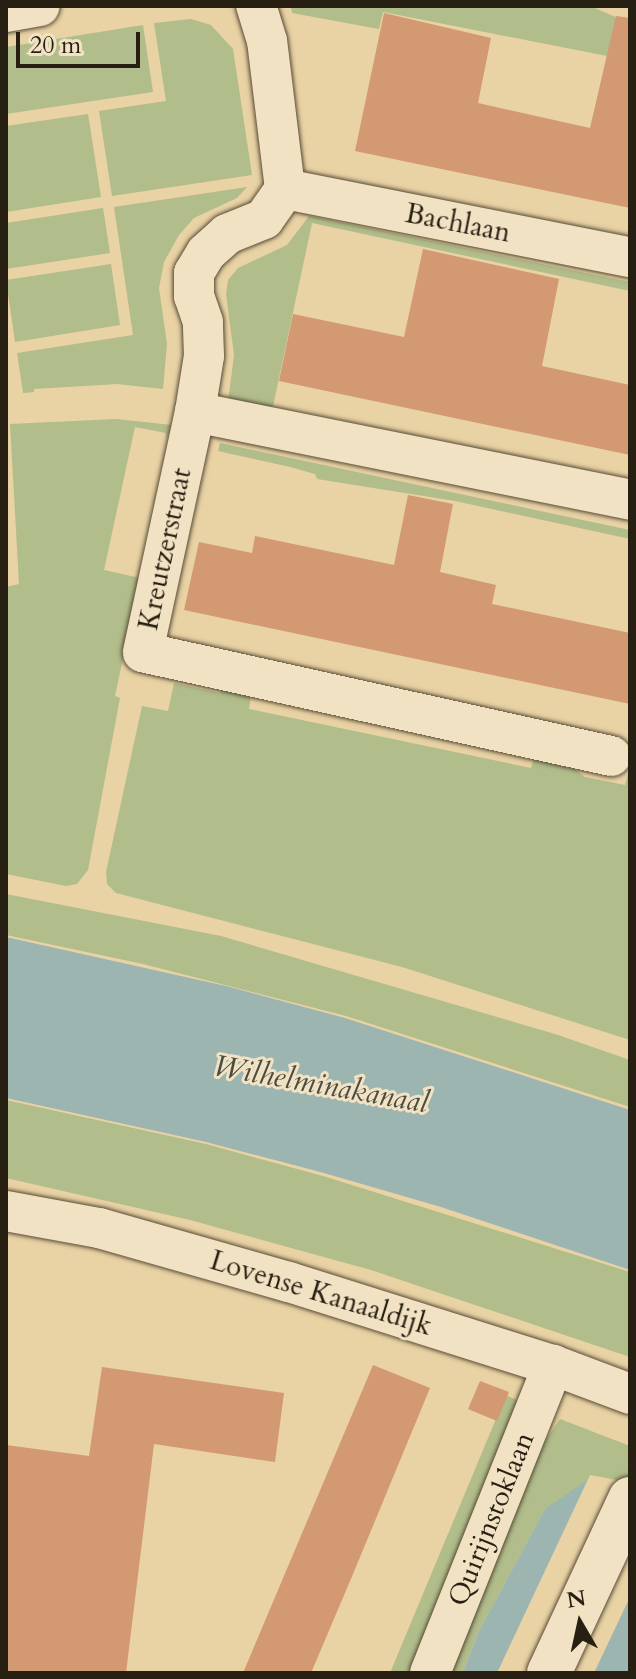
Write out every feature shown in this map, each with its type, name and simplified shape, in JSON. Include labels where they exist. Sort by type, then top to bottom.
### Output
[{"type":"street","points":[[256,6],[267,41],[285,189],[264,219],[227,234],[206,253],[194,273],[204,356],[195,412],[630,500]]},
{"type":"street","name":"Bachlaan","points":[[285,189],[630,257]]},
{"type":"street","name":"Kreutzerstraat","points":[[195,412],[143,652],[611,756]]},
{"type":"street","name":"Lovense Kanaaldijk","points":[[6,1211],[99,1228],[274,1277],[553,1365],[630,1394]]},
{"type":"street","name":"Quirijnstoklaan","points":[[430,1673],[553,1365]]},
{"type":"street","points":[[549,1673],[630,1499]]},
{"type":"green space","points":[[590,6],[630,23],[607,56],[383,12],[379,29],[292,13],[291,7]]},
{"type":"green space","points":[[191,19],[211,25],[233,49],[252,175],[112,196],[99,111],[166,101],[154,23]]},
{"type":"green space","points":[[143,25],[153,92],[6,114],[6,47]]},
{"type":"green space","points":[[88,114],[101,197],[6,212],[6,126]]},
{"type":"green space","points":[[247,187],[237,198],[194,218],[179,235],[164,262],[159,288],[167,344],[163,389],[117,384],[34,389],[34,392],[23,393],[17,353],[133,335],[114,207]]},
{"type":"green space","points":[[103,208],[110,253],[6,269],[6,223]]},
{"type":"green space","points":[[309,216],[630,282],[630,291],[312,223],[272,411],[228,402],[234,355],[226,294],[228,280],[238,268],[287,245]]},
{"type":"green space","points":[[111,264],[120,325],[15,342],[6,280]]},
{"type":"green space","points":[[116,419],[172,425],[166,439],[166,433],[135,427],[104,570],[140,578],[115,696],[120,698],[88,870],[77,884],[66,886],[6,874],[6,587],[19,584],[10,424]]},
{"type":"green space","points":[[220,443],[630,530],[630,539],[455,501],[317,479],[315,474],[218,451]]},
{"type":"green space","points":[[174,683],[220,693],[222,688],[251,695],[249,709],[531,768],[535,755],[565,761],[585,777],[625,785],[630,766],[630,1040],[402,967],[116,893],[107,884],[106,872],[142,706],[168,711]]},
{"type":"green space","points":[[6,894],[221,936],[555,1034],[630,1060],[630,1107],[346,1016],[143,964],[6,935]]},
{"type":"green space","points":[[6,1100],[206,1144],[323,1176],[630,1272],[630,1357],[371,1270],[190,1220],[6,1178]]},
{"type":"green space","points":[[506,1395],[525,1404],[412,1673],[390,1673]]},
{"type":"green space","points":[[560,1419],[630,1446],[630,1487],[545,1509],[479,1631],[463,1673],[446,1673],[541,1447]]},
{"type":"water","name":"Wilhelminakanaal","points":[[6,937],[226,986],[345,1018],[630,1110],[630,1270],[441,1207],[324,1173],[206,1142],[6,1098]]},
{"type":"water","points":[[589,1479],[630,1509],[630,1673],[463,1673],[479,1631],[545,1509]]},
{"type":"pier","points":[[590,1475],[617,1480],[630,1504],[630,1597],[594,1673],[497,1673]]},
{"type":"building","points":[[384,13],[491,38],[478,103],[590,128],[616,16],[630,18],[630,208],[355,151]]},
{"type":"building","points":[[423,249],[559,279],[542,366],[630,385],[630,455],[279,381],[293,314],[404,337]]},
{"type":"building","points":[[408,495],[453,504],[440,572],[496,585],[492,604],[630,633],[630,704],[184,610],[199,542],[252,553],[255,536],[394,565]]},
{"type":"building","points":[[373,1365],[430,1388],[353,1574],[311,1673],[243,1673]]},
{"type":"building","points":[[102,1367],[284,1393],[275,1462],[154,1444],[126,1673],[6,1673],[6,1445],[89,1456]]},
{"type":"building","points":[[480,1381],[509,1392],[497,1421],[468,1409]]}]
